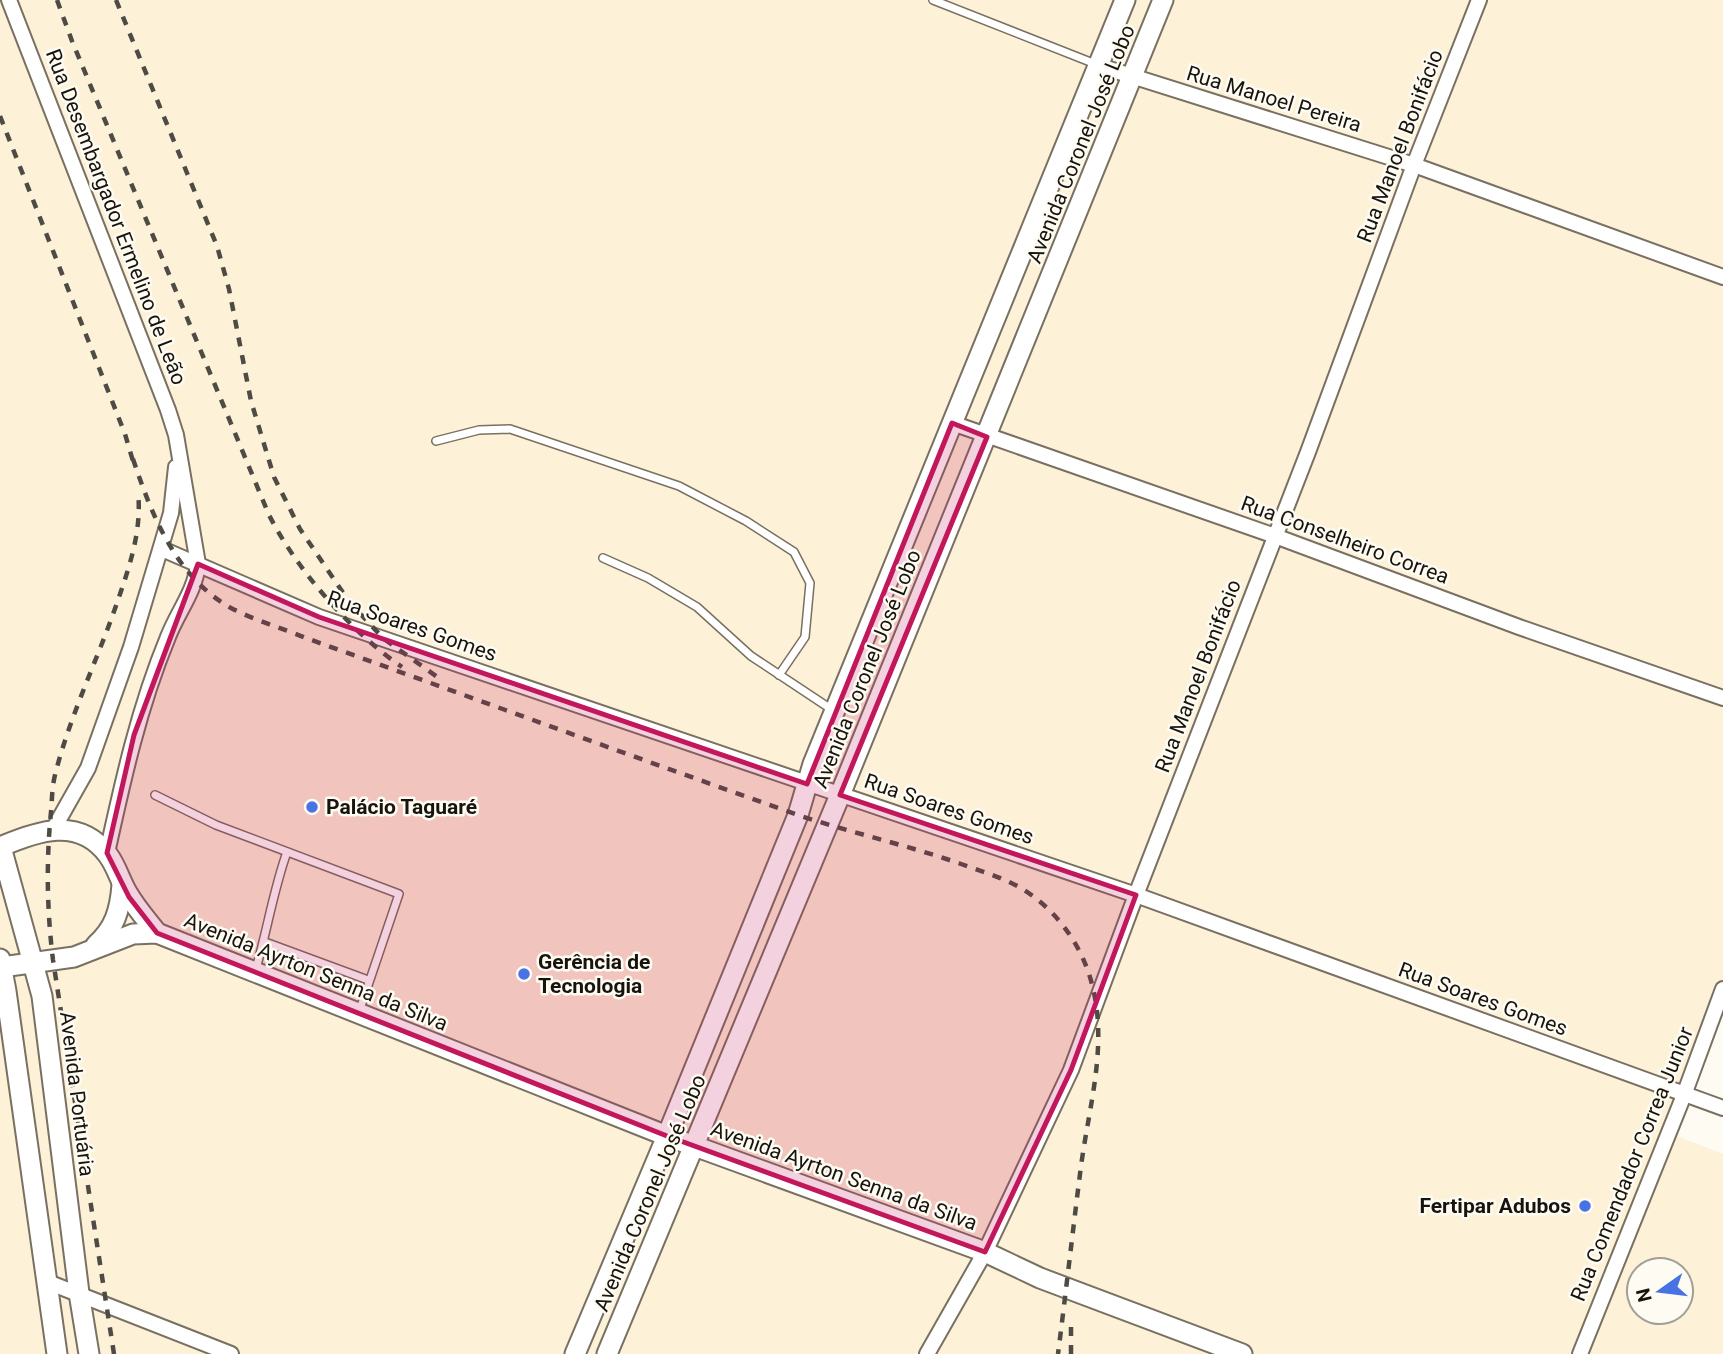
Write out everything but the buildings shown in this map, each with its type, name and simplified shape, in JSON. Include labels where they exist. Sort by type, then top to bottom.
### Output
[{"type":"street","name":"Rua Desembargador Ermelino de Leão","points":[[9,0],[168,410],[176,435],[198,564],[196,582],[168,635],[134,735],[107,853]]},
{"type":"street","name":"Avenida Coronel José Lobo","points":[[575,1354],[798,814],[835,711],[1125,0]]},
{"type":"street","name":"Avenida Coronel José Lobo","points":[[607,1354],[840,795],[1163,0]]},
{"type":"street","name":"Rua Manoel Bonifácio","points":[[927,1354],[985,1252],[1070,1070],[1479,0]]},
{"type":"street","name":"Rua Manoel Pereira","points":[[1100,66],[1414,165],[1723,277]]},
{"type":"street","name":"Rua Conselheiro Correa","points":[[952,423],[1723,698]]},
{"type":"street","name":"Rua Desembargador Ermelino de Leão","points":[[53,830],[88,768],[97,746],[162,549],[171,513],[177,452]]},
{"type":"street","name":"Rua Soares Gomes","points":[[162,549],[319,617],[1136,895],[1723,1108]]},
{"type":"street","points":[[0,846],[53,830],[75,832],[87,837],[107,853]]},
{"type":"street","name":"Avenida Portuária","points":[[0,846],[42,996],[89,1354]]},
{"type":"street","name":"Avenida Ayrton Senna da Silva","points":[[107,853],[122,885],[157,933]]},
{"type":"street","points":[[87,952],[99,944],[115,923],[122,885]]},
{"type":"street","name":"Avenida Ayrton Senna da Silva","points":[[1,963],[33,963],[74,957],[133,934],[157,933],[667,1136],[985,1252],[1040,1278],[1242,1354]]},
{"type":"street","points":[[1,963],[57,1354]]},
{"type":"street","name":"Rua Comendador Correa Junior","points":[[1580,1354],[1723,989]]},
{"type":"street","points":[[45,1281],[232,1354]]},
{"type":"lane","name":"Rua Manoel Pereira","points":[[933,0],[1100,66]]},
{"type":"lane","points":[[436,441],[479,430],[510,429],[678,486],[746,521],[793,552],[810,583],[805,637],[779,675]]},
{"type":"lane","points":[[603,558],[648,578],[697,607],[751,656],[835,711]]},
{"type":"lane","points":[[155,795],[216,825],[398,894],[359,1013]]},
{"type":"lane","points":[[255,973],[265,942],[276,882],[287,852]]},
{"type":"lane","points":[[265,942],[368,980]]},
{"type":"highlighted area","points":[[952,423],[987,437],[840,795],[1136,895],[1071,1070],[985,1252],[667,1136],[157,933],[129,897],[107,853],[134,735],[198,564],[319,617],[807,784]]},
{"type":"shaded area","points":[[0,0],[1723,0],[1723,981],[1669,1133],[1723,1154],[1723,1354],[0,1354]]},
{"type":"railway","points":[[57,0],[269,515],[294,557],[327,599],[364,636],[402,667]]},
{"type":"railway","points":[[116,0],[217,246],[229,289],[251,401],[274,477],[300,529],[350,603],[384,639],[443,681]]},
{"type":"railway","points":[[0,116],[125,434],[135,468]]},
{"type":"railway","points":[[133,459],[168,543],[195,580],[231,608],[306,638],[798,815],[991,874],[1019,887],[1052,913],[1062,924],[1084,961],[1095,998],[1098,1022],[1096,1070],[1081,1166],[1058,1354]]},
{"type":"railway","points":[[114,1354],[53,960],[48,905],[48,849],[55,775],[68,731],[131,560],[137,534],[138,492]]},
{"type":"railway","points":[[1071,1322],[1071,1354]]},
{"type":"place","name":"Palácio Taguaré","points":[[312,807]]},
{"type":"place","name":"Gerência de Tecnologia","points":[[524,974]]},
{"type":"place","name":"Fertipar Adubos","points":[[1585,1206]]}]
